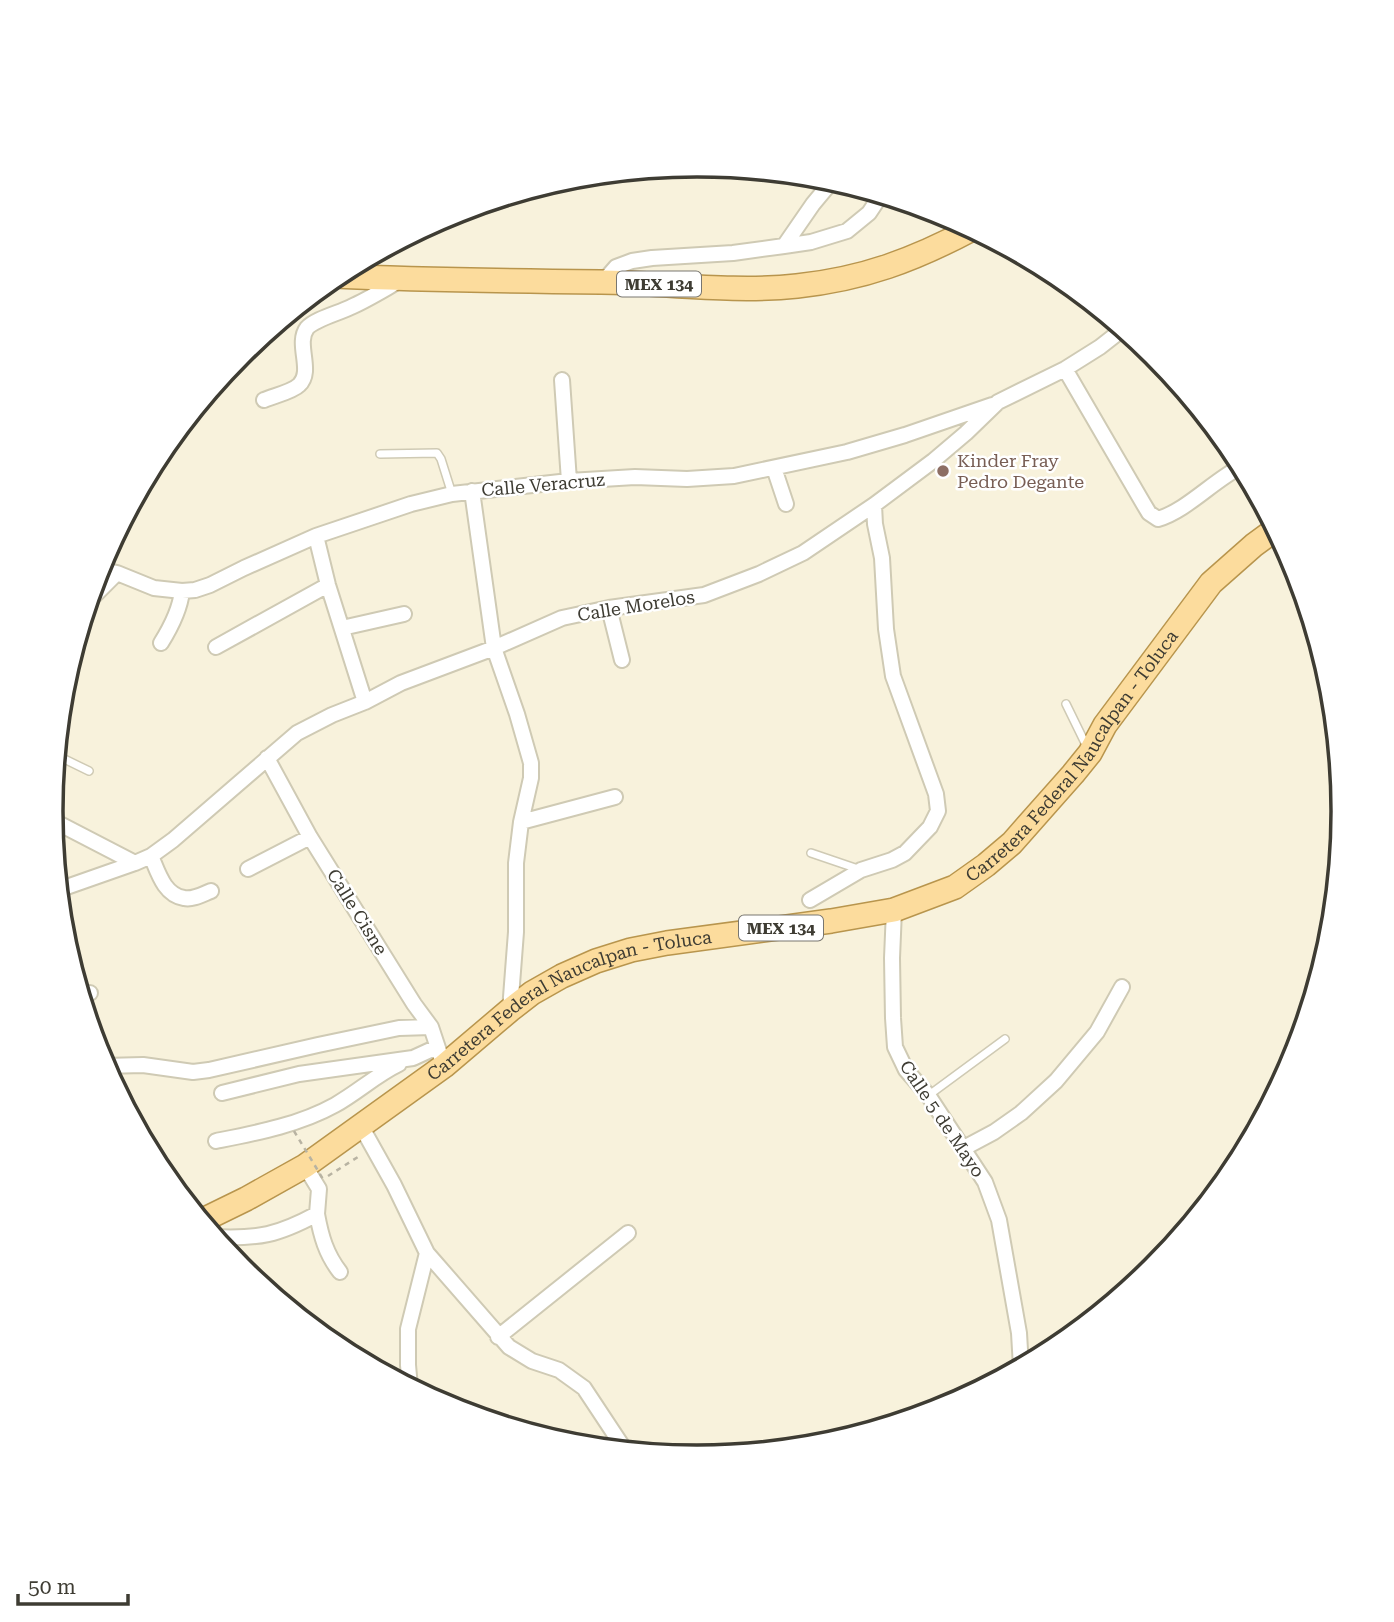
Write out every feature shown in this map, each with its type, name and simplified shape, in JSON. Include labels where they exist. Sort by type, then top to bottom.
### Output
[{"type":"main road","name":"MEX 134","points":[[356,277],[758,288],[795,286],[829,282],[896,264],[961,235]]},
{"type":"main road","name":"Carretera Federal Naucalpan - Toluca","points":[[210,1217],[314,1172],[440,1056],[532,993],[562,976],[631,950],[894,910],[955,887],[986,865],[1021,834],[1090,753],[1105,725],[1211,583],[1268,535]]},
{"type":"street","points":[[784,246],[824,190]]},
{"type":"street","points":[[603,282],[616,267],[632,261],[733,253],[811,242],[847,231],[869,213],[875,203]]},
{"type":"street","points":[[264,400],[298,387],[303,380],[303,342],[305,331],[311,325],[403,279]]},
{"type":"street","name":"Calle Morelos","points":[[67,887],[151,856],[297,733],[401,683],[494,648],[562,618],[609,608],[704,595],[748,579],[803,553],[933,461],[998,402],[1065,369],[1115,334]]},
{"type":"street","points":[[1065,369],[1153,517],[1158,519],[1174,512],[1232,472]]},
{"type":"street","points":[[562,380],[569,481]]},
{"type":"street","name":"Calle Veracruz","points":[[110,571],[154,588],[195,590],[316,536],[411,503],[472,491],[569,481],[734,476],[859,449],[998,402]]},
{"type":"street","points":[[774,468],[786,504]]},
{"type":"street","points":[[472,491],[494,648],[531,763],[531,778],[521,822],[516,863],[516,932],[510,1010]]},
{"type":"street","points":[[810,900],[861,870],[905,853],[930,827],[939,811],[936,794],[893,676],[874,505]]},
{"type":"street","points":[[316,536],[328,585],[365,702]]},
{"type":"street","points":[[105,585],[117,573]]},
{"type":"street","points":[[216,647],[328,585]]},
{"type":"street","points":[[161,643],[176,616],[182,591]]},
{"type":"street","points":[[609,608],[622,660]]},
{"type":"street","points":[[342,628],[404,614]]},
{"type":"street","name":"Calle Cisne","points":[[267,758],[310,837],[431,1027],[440,1056]]},
{"type":"street","points":[[521,822],[615,797]]},
{"type":"street","points":[[63,826],[135,863]]},
{"type":"street","points":[[248,869],[310,837]]},
{"type":"street","points":[[151,856],[163,886],[183,898],[193,898],[211,891]]},
{"type":"street","name":"Calle 5 de Mayo","points":[[894,910],[892,970],[895,1048],[906,1070],[928,1096],[985,1182],[999,1220],[1019,1333],[1020,1356]]},
{"type":"street","points":[[964,1148],[995,1132],[1021,1113],[1056,1081],[1097,1032],[1122,986]]},
{"type":"street","points":[[116,1066],[144,1065],[193,1072],[399,1028],[431,1027]]},
{"type":"street","points":[[222,1093],[299,1074],[440,1056]]},
{"type":"street","points":[[216,1140],[252,1134],[309,1116],[335,1105],[378,1075],[413,1058]]},
{"type":"street","points":[[361,1126],[427,1253],[509,1347],[532,1361],[559,1370],[584,1388],[619,1440]]},
{"type":"street","points":[[314,1172],[319,1189],[317,1214],[322,1242],[340,1272]]},
{"type":"street","points":[[228,1237],[274,1234],[317,1214]]},
{"type":"street","points":[[498,1337],[628,1233]]},
{"type":"street","points":[[409,1376],[408,1329],[427,1253]]},
{"type":"lane","points":[[380,454],[437,453],[442,458],[452,494]]},
{"type":"lane","points":[[1066,704],[1090,753]]},
{"type":"lane","points":[[65,759],[89,771]]},
{"type":"lane","points":[[811,853],[861,870]]},
{"type":"lane","points":[[928,1096],[1005,1039]]},
{"type":"path","points":[[294,1131],[314,1172],[373,1148]]},
{"type":"place","name":"Kinder Fray Pedro Degante","points":[[943,471]]}]
